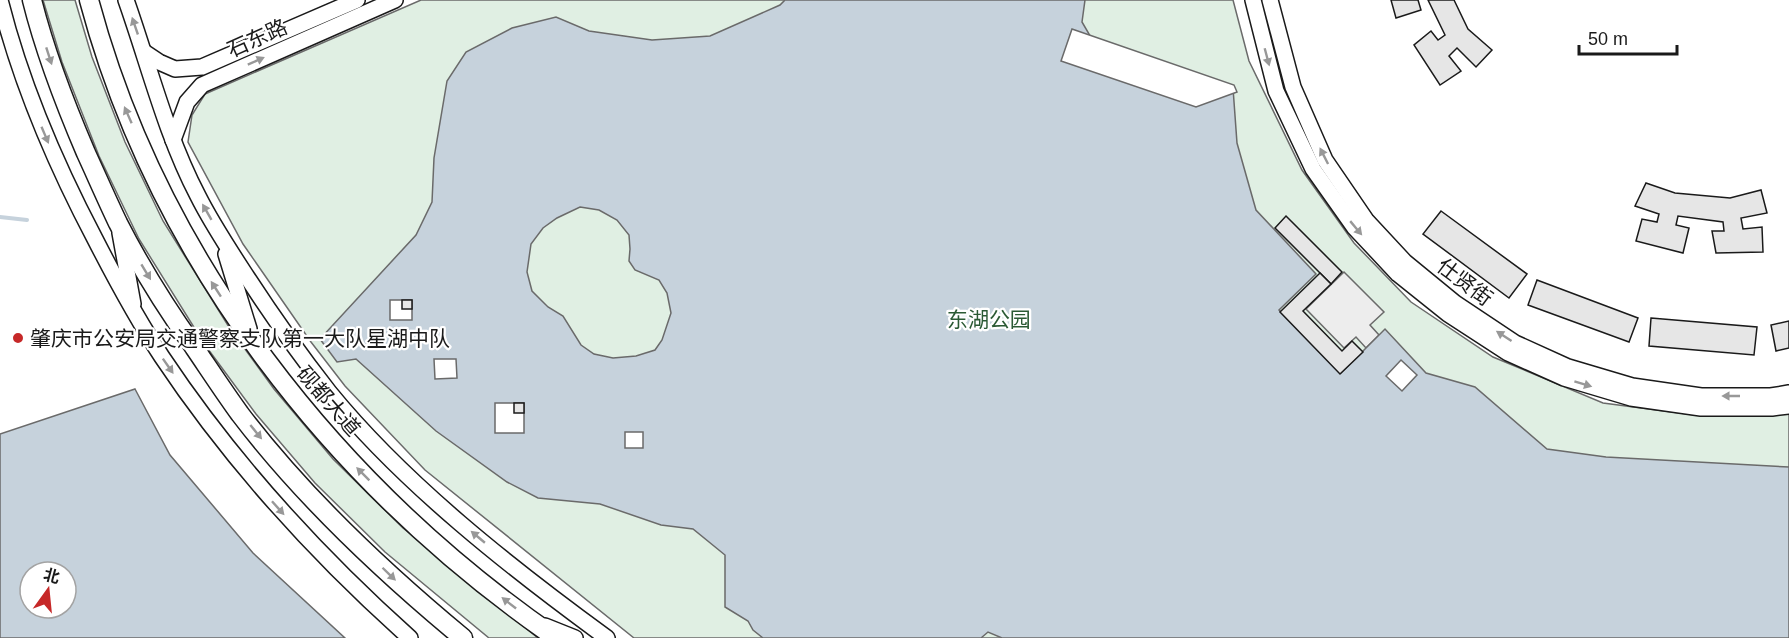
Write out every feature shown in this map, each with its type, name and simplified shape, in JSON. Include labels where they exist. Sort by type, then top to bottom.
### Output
[{"type":"main road","points":[[32,0],[72,120],[119,224],[174,318],[241,414],[317,503],[397,582],[463,638]]},
{"type":"main road","name":"砚都大道","points":[[89,0],[119,96],[165,199],[194,254],[274,372],[351,462],[384,495],[438,545],[530,620],[556,638]]},
{"type":"street","points":[[0,0],[20,68],[44,132],[70,191],[114,277],[162,357],[227,447],[274,504],[358,590],[410,638]]},
{"type":"street","points":[[126,0],[173,141],[197,195],[220,236],[276,322],[330,393],[377,445],[433,499],[488,546],[607,638]]},
{"type":"street","name":"石东路","points":[[144,52],[175,69],[202,67],[357,0]]},
{"type":"street","name":"石东路","points":[[173,141],[187,102],[202,85],[394,0]]},
{"type":"street","points":[[1253,0],[1276,91],[1313,169],[1354,227],[1398,274],[1448,314],[1517,357],[1564,378],[1631,398],[1701,408],[1789,406]]},
{"type":"street","name":"仕贤街","points":[[1270,0],[1293,87],[1325,160],[1366,220],[1397,254],[1455,303],[1515,343],[1568,367],[1632,386],[1701,396],[1771,396],[1789,393]]},
{"type":"street","points":[[119,224],[135,314]]},
{"type":"street","points":[[220,236],[254,343]]},
{"type":"street","points":[[530,620],[575,638]]},
{"type":"green space","points":[[43,0],[75,0],[92,57],[125,142],[163,221],[229,327],[274,389],[333,459],[403,528],[538,638],[489,638],[385,552],[315,483],[256,414],[205,345],[139,239],[99,156],[62,62]]},
{"type":"green space","name":"东湖公园","points":[[421,0],[1233,0],[1249,61],[1302,170],[1354,243],[1411,302],[1493,357],[1603,403],[1695,415],[1789,411],[1789,638],[634,638],[425,470],[345,386],[311,342],[243,244],[188,142],[192,115],[205,94]]},
{"type":"shaded area","name":"东湖公园","points":[[785,0],[1085,0],[1082,22],[1093,41],[1233,88],[1237,143],[1256,210],[1316,274],[1279,310],[1341,373],[1385,329],[1426,373],[1475,387],[1547,449],[1606,457],[1789,467],[1789,638],[1002,638],[988,632],[981,638],[763,638],[753,630],[748,621],[725,607],[725,555],[693,529],[661,525],[600,504],[538,498],[507,482],[436,431],[356,359],[337,362],[320,339],[416,235],[432,202],[434,158],[447,81],[466,52],[512,28],[556,17],[589,31],[652,40],[710,36],[780,5]],"holes":[[[580,207],[599,210],[617,220],[629,235],[629,261],[635,270],[659,280],[667,293],[671,313],[662,340],[655,350],[636,356],[613,358],[594,354],[581,345],[563,316],[548,307],[532,291],[527,272],[531,244],[543,228]]]},
{"type":"shaded area","points":[[1344,272],[1384,312],[1370,325],[1379,335],[1366,348],[1356,337],[1344,348],[1306,309]]},
{"type":"shaded area","points":[[135,389],[170,455],[253,553],[345,638],[0,638],[0,434]]},
{"type":"pier","points":[[1072,29],[1234,85],[1237,92],[1196,107],[1061,61]]},
{"type":"pier","points":[[390,300],[412,300],[412,320],[390,320]]},
{"type":"pier","points":[[434,359],[456,359],[457,378],[435,379]]},
{"type":"pier","points":[[1401,360],[1417,375],[1402,391],[1386,376]]},
{"type":"pier","points":[[495,403],[524,403],[524,433],[495,433]]},
{"type":"pier","points":[[625,432],[643,432],[643,448],[625,448]]},
{"type":"building","points":[[1391,0],[1418,0],[1421,10],[1396,18]]},
{"type":"building","points":[[1428,0],[1454,0],[1468,29],[1492,50],[1476,67],[1457,48],[1449,56],[1461,71],[1440,85],[1414,45],[1431,31],[1438,40],[1445,35]]},
{"type":"building","points":[[1646,183],[1675,193],[1730,198],[1761,190],[1767,213],[1741,218],[1743,229],[1762,227],[1763,252],[1716,253],[1712,231],[1724,231],[1723,222],[1678,216],[1676,225],[1689,228],[1683,253],[1636,241],[1642,219],[1657,222],[1659,214],[1635,206]]},
{"type":"building","points":[[1441,211],[1527,274],[1509,298],[1423,234]]},
{"type":"building","points":[[1286,216],[1342,272],[1331,284],[1275,228]]},
{"type":"building","points":[[1320,273],[1331,284],[1303,311],[1342,351],[1352,341],[1363,352],[1340,374],[1280,312]]},
{"type":"building","points":[[1537,280],[1638,318],[1629,342],[1528,305]]},
{"type":"building","points":[[402,300],[412,300],[412,309],[402,309]]},
{"type":"building","points":[[1651,318],[1757,327],[1754,355],[1649,346]]},
{"type":"building","points":[[1789,321],[1789,348],[1776,351],[1771,325]]},
{"type":"building","points":[[514,403],[524,403],[524,413],[514,413]]},
{"type":"waterway","points":[[0,217],[27,220]]},
{"type":"place","name":"肇庆市公安局交通警察支队第一大队星湖中队","points":[[18,338]]}]
